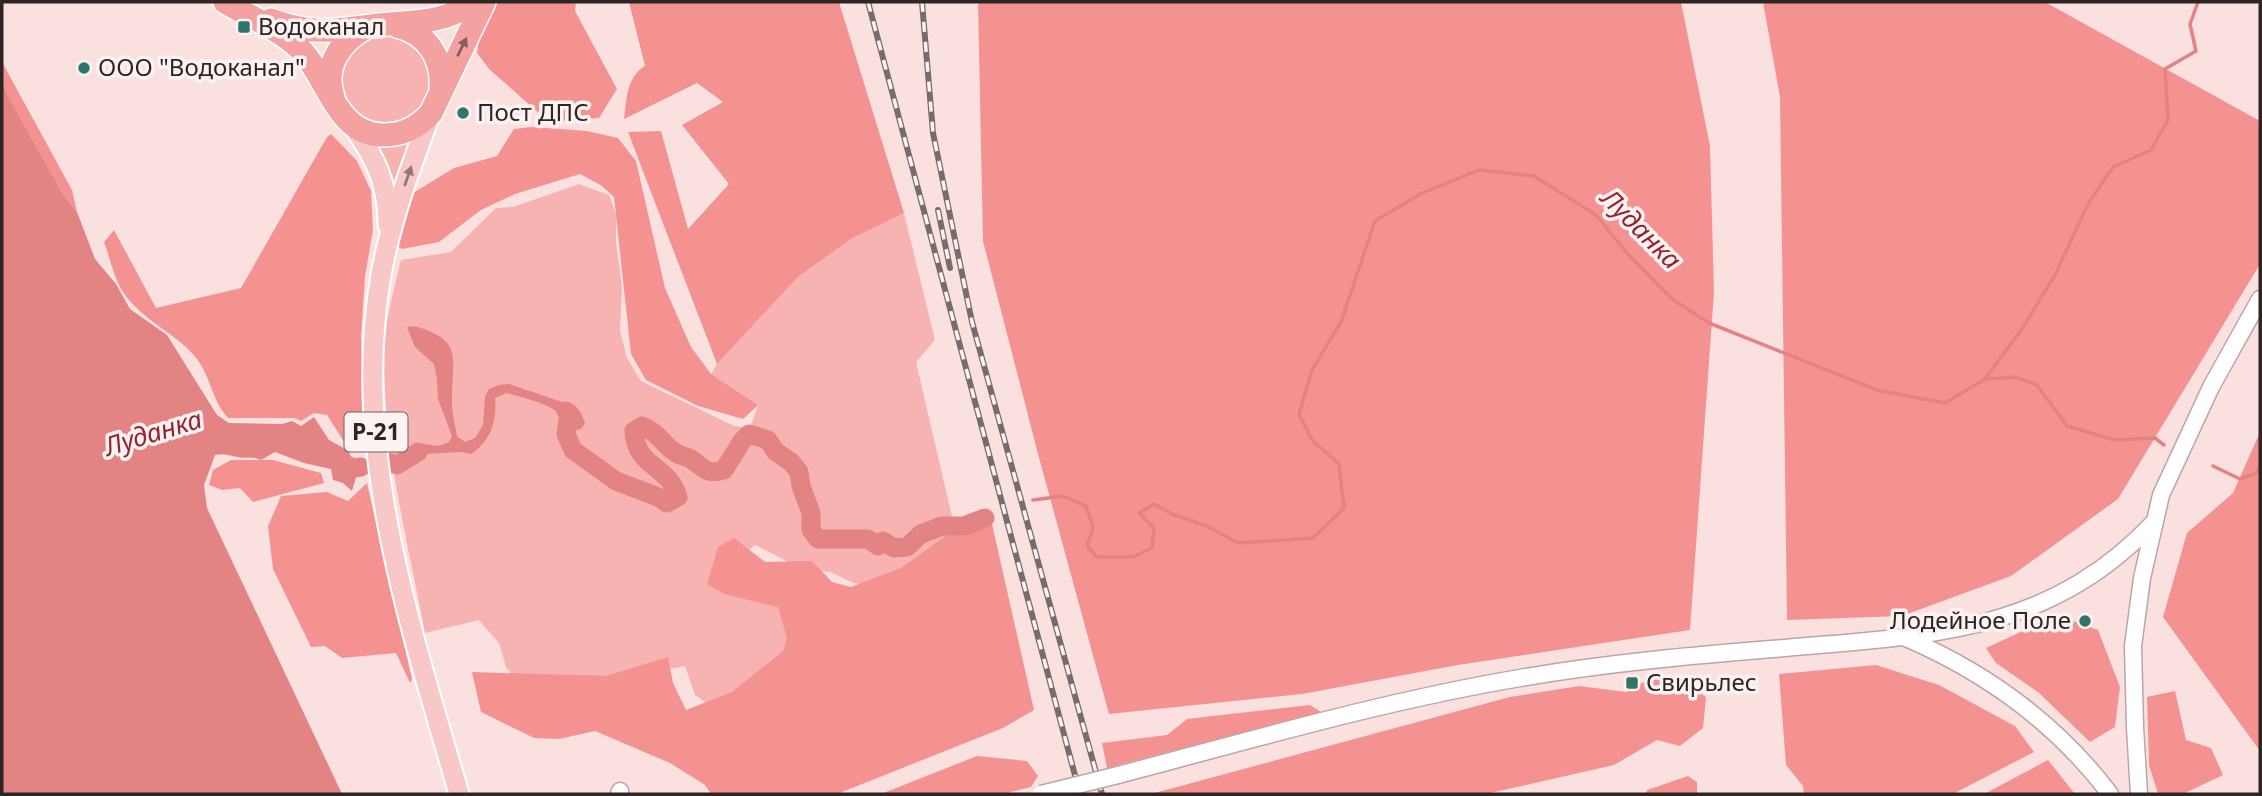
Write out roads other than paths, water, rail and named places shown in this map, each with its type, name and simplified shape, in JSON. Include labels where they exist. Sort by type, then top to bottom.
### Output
[{"type":"highway","name":"Р-21","points":[[225,2],[286,26],[312,32],[441,19],[473,2]]},
{"type":"highway","name":"Р-21","points":[[225,2],[298,47],[343,116],[353,125]]},
{"type":"highway","name":"Р-21","points":[[431,113],[484,2]]},
{"type":"highway","points":[[391,24],[407,28],[431,47],[440,68],[440,91]]},
{"type":"highway","points":[[335,104],[330,79],[337,54],[354,34],[365,28]]},
{"type":"highway","points":[[353,125],[380,136],[394,135],[408,131],[431,113]]},
{"type":"main road","name":"Р-21","points":[[431,113],[388,240],[377,302],[373,358],[375,421],[383,489],[408,611],[460,794]]},
{"type":"main road","name":"Р-21","points":[[353,125],[373,154],[383,182],[388,207],[388,240]]},
{"type":"street","points":[[2139,794],[2133,646],[2143,578],[2161,495],[2211,387],[2260,299]]},
{"type":"street","points":[[1041,794],[1378,707],[1520,678],[1640,661],[1906,638],[1960,629],[2015,615],[2059,594],[2096,572],[2137,540],[2155,521]]},
{"type":"street","points":[[1906,638],[1948,657],[2012,697],[2065,742],[2090,767],[2110,794]]},
{"type":"water","points":[[2,85],[61,191],[77,212],[95,259],[116,284],[130,309],[167,335],[217,415],[229,423],[282,424],[292,421],[301,426],[314,417],[329,440],[349,451],[356,477],[352,491],[343,483],[333,480],[331,469],[304,463],[275,452],[261,460],[215,455],[204,485],[207,508],[342,794],[2,794]]},
{"type":"water","points":[[414,326],[441,337],[452,352],[453,412],[457,436],[465,442],[475,438],[483,425],[485,397],[489,389],[499,385],[509,384],[568,404],[580,411],[585,423],[581,429],[576,430],[577,423],[571,421],[566,434],[561,416],[555,410],[506,393],[495,398],[495,415],[491,430],[478,449],[471,454],[422,454],[402,468],[397,465],[400,458],[418,443],[438,446],[449,442],[452,436],[438,399],[434,364],[415,347],[407,327]]},
{"type":"waterway","name":"Луданка","points":[[1033,500],[1063,496],[1086,506],[1093,528],[1087,546],[1097,557],[1133,557],[1152,548],[1154,528],[1139,513],[1154,504],[1172,514],[1207,526],[1238,543],[1313,538],[1344,508],[1339,464],[1312,440],[1299,414],[1312,370],[1341,322],[1375,221],[1422,193],[1479,170],[1534,176],[1596,215],[1626,252],[1672,299],[1709,323],[1877,390],[1945,403],[1985,379],[2021,330],[2054,277],[2088,204],[2113,167],[2151,150],[2168,120],[2165,69],[2196,51],[2190,24],[2198,2]]},
{"type":"waterway","points":[[1986,379],[2015,377],[2037,385],[2067,426],[2115,440],[2155,438],[2164,445]]},
{"type":"waterway","name":"Луданка","points":[[566,411],[569,413],[566,434],[573,450],[616,481],[667,503],[678,497],[674,486],[640,452],[634,431],[642,426],[679,455],[712,472],[724,470],[749,434],[768,440],[776,452],[791,462],[799,472],[811,513],[811,530],[818,539],[868,539],[878,546],[883,541],[894,548],[907,547],[921,534],[942,526],[964,526],[985,518]]},
{"type":"waterway","name":"Луданка","points":[[387,462],[397,465],[418,452]]},
{"type":"waterway","name":"Луданка","points":[[330,458],[354,468],[361,467]]},
{"type":"waterway","points":[[2213,466],[2240,479],[2257,473],[2260,465]]},
{"type":"railway","points":[[868,2],[1080,794]]},
{"type":"railway","points":[[922,2],[933,133],[972,322],[1102,794]]},
{"type":"railway","points":[[938,210],[950,268]]},
{"type":"place","name":"Водоканал","points":[[244,27]]},
{"type":"place","name":"ООО \"Водоканал\"","points":[[84,68]]},
{"type":"place","name":"Пост ДПС","points":[[463,113]]},
{"type":"place","name":"Лодейное Поле","points":[[2085,621]]},
{"type":"place","name":"Свирьлес","points":[[1632,683]]}]
